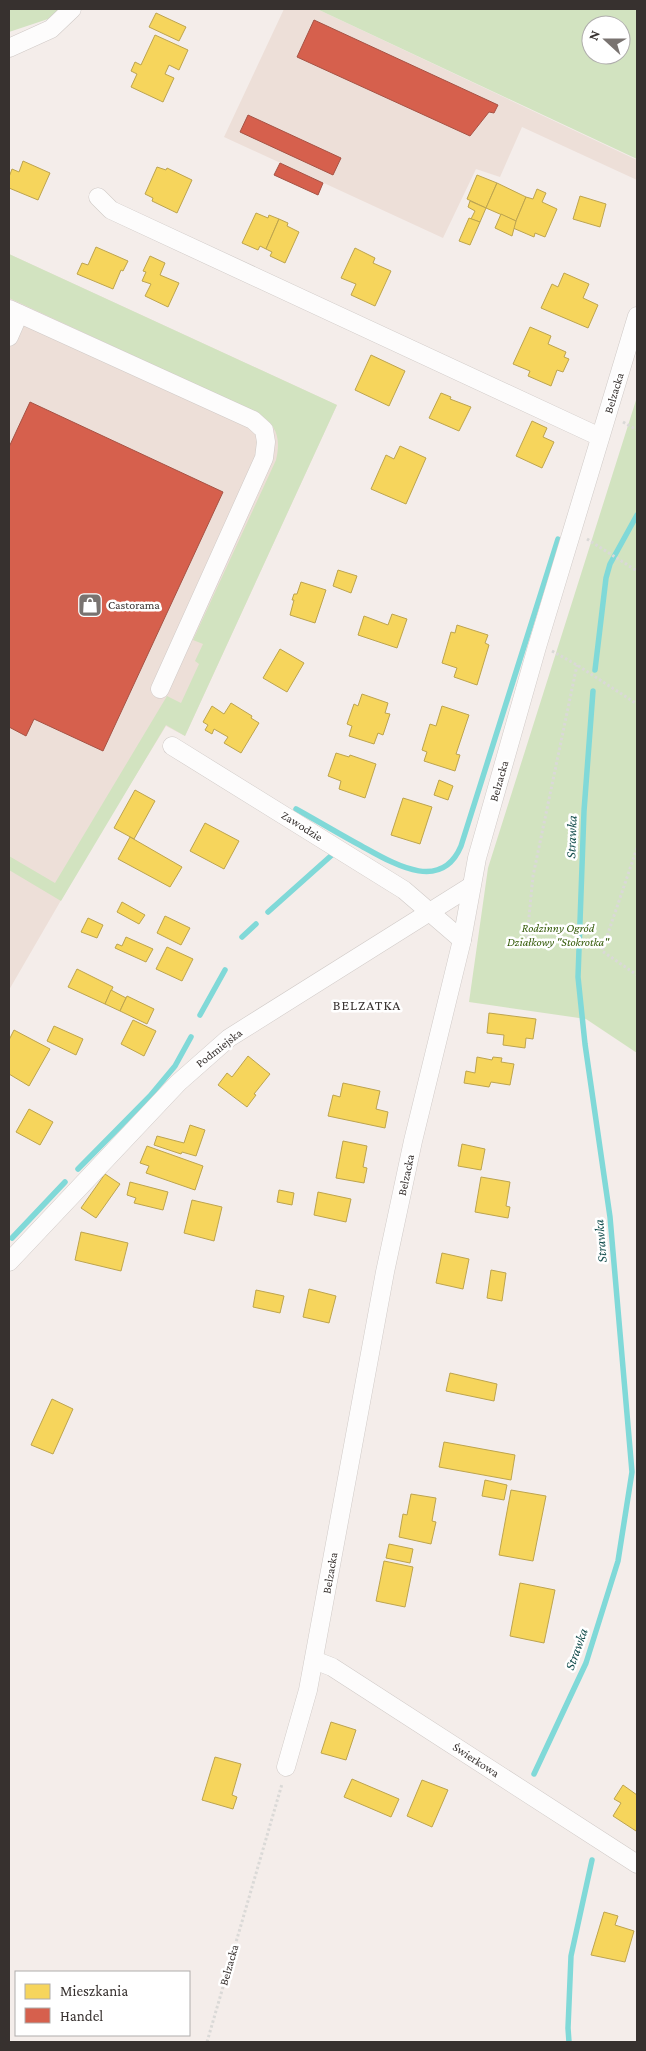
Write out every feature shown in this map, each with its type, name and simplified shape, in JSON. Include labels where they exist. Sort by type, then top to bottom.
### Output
[{"type":"street","points":[[9,48],[51,29],[72,9]]},
{"type":"street","points":[[98,197],[111,210],[600,437]]},
{"type":"street","points":[[9,337],[14,312],[253,420],[264,430],[266,442],[264,458],[160,689]]},
{"type":"street","name":"Belzacka","points":[[286,1767],[308,1690],[385,1272],[413,1141],[462,940],[471,886],[537,647],[637,316]]},
{"type":"street","name":"Zawodzie","points":[[172,746],[404,890],[462,940]]},
{"type":"street","name":"Podmiejska","points":[[9,1262],[203,1059],[237,1033],[471,886]]},
{"type":"street","name":"Świerkowa","points":[[314,1660],[332,1667],[637,1864]]},
{"type":"path","points":[[629,425],[637,430]]},
{"type":"path","points":[[592,542],[637,571]]},
{"type":"path","points":[[556,652],[637,704]]},
{"type":"path","points":[[527,938],[532,876],[577,665]]},
{"type":"path","points":[[637,848],[602,951],[637,975]]},
{"type":"path","name":"Belzacka","points":[[207,2042],[286,1767]]},
{"type":"shaded area","points":[[284,9],[317,9],[637,160],[637,180],[522,127],[500,177],[476,169],[443,238],[224,137]]},
{"type":"shaded area","points":[[9,254],[337,405],[185,736],[166,726],[93,845],[9,990]]},
{"type":"green space","points":[[9,9],[60,9],[48,19],[9,32]]},
{"type":"green space","points":[[317,9],[637,9],[637,159]]},
{"type":"green space","points":[[9,254],[337,405],[185,736],[166,725],[61,901],[9,870],[9,856],[55,883],[167,696],[181,703],[199,664],[195,661],[203,644],[193,640],[276,460],[278,439],[274,428],[259,414],[9,298]]},
{"type":"green space","name":"Rodzinny Ogród Działkowy \"Stokrotka\"","points":[[637,397],[637,1053],[586,1019],[469,1002],[488,868]]},
{"type":"building: Mieszkania","points":[[156,13],[186,27],[179,41],[149,27]]},
{"type":"building: Mieszkania","points":[[155,35],[188,50],[179,70],[169,65],[165,74],[174,78],[163,102],[131,87],[137,74],[131,71],[135,62],[141,65]]},
{"type":"building: Mieszkania","points":[[23,161],[50,173],[38,200],[9,188],[9,177],[12,169],[19,172]]},
{"type":"building: Mieszkania","points":[[157,167],[166,170],[167,168],[192,180],[177,213],[152,201],[153,198],[145,194]]},
{"type":"building: Mieszkania","points":[[477,175],[497,183],[486,208],[467,199]]},
{"type":"building: Mieszkania","points":[[497,183],[526,197],[516,221],[486,208]]},
{"type":"building: Mieszkania","points":[[537,189],[546,193],[542,202],[557,209],[545,237],[535,233],[534,237],[513,228],[526,197],[533,199]]},
{"type":"building: Mieszkania","points":[[580,196],[606,204],[600,227],[573,219]]},
{"type":"building: Mieszkania","points":[[470,201],[486,208],[480,222],[471,219],[475,211],[468,207]]},
{"type":"building: Mieszkania","points":[[256,213],[268,218],[269,215],[279,219],[266,249],[260,246],[258,250],[242,243]]},
{"type":"building: Mieszkania","points":[[501,214],[516,221],[512,236],[495,228]]},
{"type":"building: Mieszkania","points":[[469,218],[480,222],[470,245],[459,241]]},
{"type":"building: Mieszkania","points":[[279,219],[288,223],[287,226],[299,232],[285,263],[270,256],[272,252],[266,249]]},
{"type":"building: Mieszkania","points":[[96,247],[128,261],[123,271],[121,270],[113,289],[77,274],[82,263],[88,265]]},
{"type":"building: Mieszkania","points":[[355,248],[375,258],[373,263],[391,271],[375,306],[351,295],[356,284],[341,278]]},
{"type":"building: Mieszkania","points":[[150,256],[165,263],[160,275],[179,283],[168,307],[145,296],[151,284],[142,281],[146,272],[143,271]]},
{"type":"building: Mieszkania","points":[[564,273],[589,284],[583,298],[598,305],[588,328],[541,308],[552,284],[558,287]]},
{"type":"building: Mieszkania","points":[[530,327],[551,336],[548,344],[566,352],[564,357],[569,359],[563,372],[557,370],[551,386],[528,376],[530,371],[513,364]]},
{"type":"building: Mieszkania","points":[[371,355],[405,371],[389,406],[355,390]]},
{"type":"building: Mieszkania","points":[[441,393],[451,397],[450,399],[471,407],[459,431],[429,418]]},
{"type":"building: Mieszkania","points":[[532,421],[547,428],[543,437],[554,442],[542,468],[516,456]]},
{"type":"building: Mieszkania","points":[[400,446],[426,458],[406,504],[371,489],[386,455],[394,459]]},
{"type":"building: Mieszkania","points":[[338,570],[357,576],[351,593],[333,586]]},
{"type":"building: Mieszkania","points":[[301,582],[326,590],[315,623],[290,615],[294,594],[297,594]]},
{"type":"building: Mieszkania","points":[[392,614],[407,619],[397,648],[358,635],[364,616],[388,625]]},
{"type":"building: Mieszkania","points":[[457,625],[488,635],[485,643],[489,645],[477,685],[454,677],[457,668],[442,663],[451,632],[455,633]]},
{"type":"building: Mieszkania","points":[[280,649],[304,663],[287,692],[263,678]]},
{"type":"building: Mieszkania","points":[[362,694],[388,703],[385,713],[390,714],[383,735],[378,733],[374,744],[349,736],[352,726],[347,724],[354,704],[358,706]]},
{"type":"building: Mieszkania","points":[[231,703],[252,716],[251,718],[259,723],[241,753],[224,743],[228,737],[214,729],[212,734],[205,730],[208,725],[203,722],[212,706],[224,714]]},
{"type":"building: Mieszkania","points":[[442,706],[469,715],[456,754],[460,755],[455,771],[424,761],[427,752],[422,750],[430,724],[436,726]]},
{"type":"building: Mieszkania","points":[[336,753],[349,757],[350,755],[376,764],[365,798],[339,789],[341,781],[328,776]]},
{"type":"building: Mieszkania","points":[[439,780],[453,786],[448,800],[434,795]]},
{"type":"building: Mieszkania","points":[[135,790],[155,801],[134,839],[114,828]]},
{"type":"building: Mieszkania","points":[[403,798],[432,807],[420,844],[391,835]]},
{"type":"building: Mieszkania","points":[[205,823],[239,841],[224,869],[190,851]]},
{"type":"building: Mieszkania","points":[[130,837],[182,867],[170,887],[118,859]]},
{"type":"building: Mieszkania","points":[[122,902],[145,915],[139,924],[117,912]]},
{"type":"building: Mieszkania","points":[[165,916],[190,928],[181,945],[157,933]]},
{"type":"building: Mieszkania","points":[[88,918],[103,925],[97,938],[81,932]]},
{"type":"building: Mieszkania","points":[[126,937],[153,949],[146,962],[115,948],[117,944],[122,946]]},
{"type":"building: Mieszkania","points":[[167,947],[193,959],[182,981],[156,969]]},
{"type":"building: Mieszkania","points":[[77,969],[113,987],[105,1004],[68,987]]},
{"type":"building: Mieszkania","points":[[111,990],[126,998],[120,1011],[105,1004]]},
{"type":"building: Mieszkania","points":[[127,996],[154,1009],[147,1024],[120,1011]]},
{"type":"building: Mieszkania","points":[[489,1013],[536,1019],[533,1039],[526,1038],[525,1048],[503,1045],[504,1035],[487,1033]]},
{"type":"building: Mieszkania","points":[[133,1020],[156,1031],[144,1056],[121,1044]]},
{"type":"building: Mieszkania","points":[[54,1026],[83,1039],[76,1055],[47,1041]]},
{"type":"building: Mieszkania","points":[[14,1030],[50,1049],[29,1086],[9,1074],[9,1040]]},
{"type":"building: Mieszkania","points":[[248,1056],[270,1074],[254,1094],[256,1095],[247,1107],[218,1085],[227,1073],[232,1077]]},
{"type":"building: Mieszkania","points":[[477,1057],[492,1060],[493,1057],[502,1058],[501,1062],[514,1064],[510,1085],[491,1082],[489,1087],[464,1083],[466,1071],[475,1073]]},
{"type":"building: Mieszkania","points":[[343,1083],[380,1091],[376,1109],[388,1112],[385,1128],[328,1116],[333,1095],[340,1097]]},
{"type":"building: Mieszkania","points":[[29,1109],[53,1122],[40,1145],[16,1132]]},
{"type":"building: Mieszkania","points":[[190,1125],[205,1130],[196,1156],[182,1152],[181,1154],[154,1145],[157,1136],[184,1143]]},
{"type":"building: Mieszkania","points":[[343,1141],[367,1146],[363,1167],[367,1168],[364,1183],[336,1178]]},
{"type":"building: Mieszkania","points":[[462,1144],[485,1149],[481,1170],[458,1166]]},
{"type":"building: Mieszkania","points":[[147,1146],[203,1166],[195,1190],[146,1173],[149,1166],[140,1163]]},
{"type":"building: Mieszkania","points":[[105,1174],[120,1184],[96,1218],[81,1208]]},
{"type":"building: Mieszkania","points":[[481,1177],[510,1182],[506,1206],[510,1207],[508,1218],[475,1212]]},
{"type":"building: Mieszkania","points":[[130,1182],[168,1192],[163,1210],[134,1203],[136,1198],[127,1195]]},
{"type":"building: Mieszkania","points":[[279,1190],[294,1193],[292,1205],[277,1202]]},
{"type":"building: Mieszkania","points":[[318,1192],[351,1199],[346,1222],[314,1215]]},
{"type":"building: Mieszkania","points":[[192,1200],[222,1207],[214,1241],[184,1233]]},
{"type":"building: Mieszkania","points":[[81,1232],[128,1243],[121,1271],[75,1260]]},
{"type":"building: Mieszkania","points":[[442,1253],[469,1259],[463,1289],[436,1283]]},
{"type":"building: Mieszkania","points":[[491,1270],[506,1273],[502,1301],[487,1298]]},
{"type":"building: Mieszkania","points":[[309,1289],[336,1296],[329,1323],[303,1317]]},
{"type":"building: Mieszkania","points":[[256,1290],[284,1296],[280,1313],[253,1307]]},
{"type":"building: Mieszkania","points":[[450,1373],[497,1384],[494,1401],[446,1391]]},
{"type":"building: Mieszkania","points":[[52,1399],[73,1409],[53,1454],[31,1445]]},
{"type":"building: Mieszkania","points":[[444,1442],[515,1455],[511,1480],[439,1467]]},
{"type":"building: Mieszkania","points":[[485,1480],[507,1485],[504,1500],[482,1496]]},
{"type":"building: Mieszkania","points":[[511,1490],[546,1496],[533,1561],[499,1555]]},
{"type":"building: Mieszkania","points":[[411,1494],[436,1498],[432,1521],[436,1522],[431,1544],[399,1537],[403,1514],[407,1515]]},
{"type":"building: Mieszkania","points":[[389,1544],[413,1549],[410,1563],[386,1558]]},
{"type":"building: Mieszkania","points":[[384,1561],[413,1567],[405,1607],[376,1601]]},
{"type":"building: Mieszkania","points":[[520,1583],[555,1590],[544,1643],[510,1636]]},
{"type":"building: Mieszkania","points":[[331,1722],[356,1730],[346,1760],[321,1753]]},
{"type":"building: Mieszkania","points":[[215,1757],[241,1764],[232,1795],[237,1797],[233,1809],[202,1800]]},
{"type":"building: Mieszkania","points":[[352,1779],[399,1799],[391,1817],[344,1797]]},
{"type":"building: Mieszkania","points":[[422,1780],[448,1790],[432,1827],[407,1816]]},
{"type":"building: Mieszkania","points":[[623,1785],[637,1795],[636,1831],[613,1816],[621,1803],[614,1799]]},
{"type":"building: Mieszkania","points":[[604,1912],[618,1916],[615,1925],[634,1931],[625,1962],[591,1955]]},
{"type":"building: Handel","points":[[314,20],[498,105],[494,113],[489,112],[470,136],[297,57]]},
{"type":"building: Handel","points":[[248,115],[341,158],[333,175],[240,132]]},
{"type":"building: Handel","points":[[280,163],[323,183],[318,195],[274,175]]},
{"type":"building: Handel","name":"Castorama","points":[[30,402],[223,492],[103,751],[34,719],[26,736],[9,727],[9,447]]},
{"type":"waterway","name":"Strawka","points":[[595,670],[606,578],[610,564],[637,515]]},
{"type":"waterway","points":[[296,809],[398,865],[427,872],[440,869],[452,861],[461,846],[558,539]]},
{"type":"waterway","name":"Strawka","points":[[534,1774],[586,1663],[618,1561],[632,1472],[610,1217],[585,1044],[578,977],[584,811],[593,691]]},
{"type":"waterway","points":[[268,912],[333,854]]},
{"type":"waterway","points":[[242,937],[256,924]]},
{"type":"waterway","points":[[200,1015],[225,970]]},
{"type":"waterway","points":[[78,1169],[150,1096],[175,1066],[191,1037]]},
{"type":"waterway","points":[[12,1238],[65,1182]]},
{"type":"waterway","name":"Strawka","points":[[569,2042],[571,1956],[592,1860]]},
{"type":"place","name":"Castorama","points":[[90,605]]},
{"type":"district","name":"BELZATKA","points":[[367,1005]]}]
